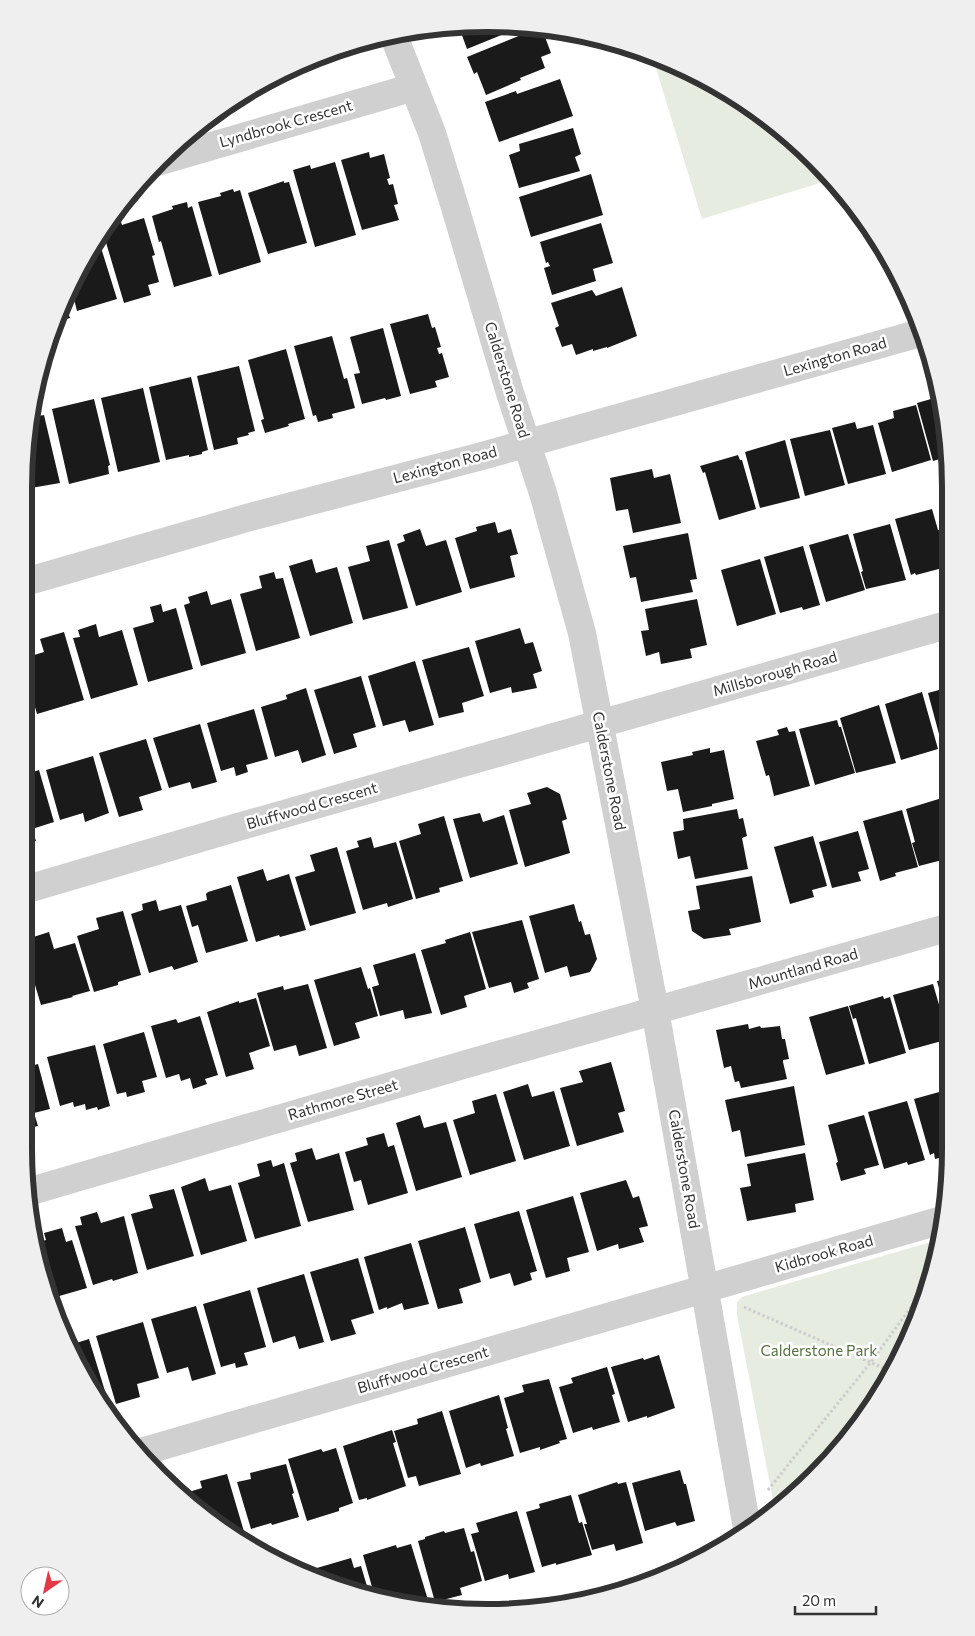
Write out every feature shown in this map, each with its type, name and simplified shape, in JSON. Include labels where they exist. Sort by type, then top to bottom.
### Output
[{"type":"street","name":"Calderstone Road","points":[[396,42],[432,133],[573,596],[656,1010],[746,1522]]},
{"type":"street","name":"Lyndbrook Crescent","points":[[175,157],[414,87]]},
{"type":"street","name":"Lexington Road","points":[[32,580],[250,517],[527,443],[916,334]]},
{"type":"street","name":"Millsborough Road","points":[[600,724],[942,626]]},
{"type":"street","name":"Bluffwood Crescent","points":[[32,888],[600,724]]},
{"type":"street","name":"Mountland Road","points":[[656,1010],[942,929]]},
{"type":"street","name":"Rathmore Street","points":[[34,1190],[656,1010]]},
{"type":"street","name":"Kidbrook Road","points":[[706,1288],[937,1222]]},
{"type":"street","name":"Bluffwood Crescent","points":[[146,1450],[706,1288]]},
{"type":"path","points":[[766,1492],[871,1362],[916,1300]]},
{"type":"path","points":[[741,1306],[886,1369]]},
{"type":"green space","points":[[655,64],[689,79],[740,109],[788,145],[825,182],[702,219]]},
{"type":"green space","name":"Calderstone Park","points":[[933,1241],[927,1266],[908,1323],[882,1376],[830,1449],[788,1491],[773,1502],[737,1315],[737,1302],[742,1297]]},
{"type":"building","points":[[461,33],[507,33],[467,49]]},
{"type":"building","points":[[524,34],[545,36],[551,53],[541,57],[545,68],[486,95],[477,72],[474,74],[467,57]]},
{"type":"building","points":[[560,79],[573,116],[499,142],[485,102],[516,91],[517,94]]},
{"type":"building","points":[[573,128],[581,154],[575,157],[580,171],[519,188],[509,155],[520,151],[519,144]]},
{"type":"building","points":[[369,152],[370,158],[384,154],[390,178],[387,179],[389,185],[393,184],[398,204],[394,205],[399,220],[362,230],[341,160]]},
{"type":"building","points":[[335,162],[356,235],[315,247],[293,170],[310,165],[311,169]]},
{"type":"building","points":[[591,174],[603,215],[531,237],[519,197]]},
{"type":"building","points":[[284,181],[284,183],[289,182],[307,243],[268,254],[248,193]]},
{"type":"building","points":[[233,189],[234,192],[240,190],[261,262],[219,275],[198,202],[221,196],[220,193]]},
{"type":"building","points":[[187,202],[188,208],[192,206],[212,276],[174,287],[152,216],[173,209],[172,206]]},
{"type":"building","points":[[144,218],[155,255],[152,256],[159,282],[148,285],[151,295],[124,303],[105,241],[118,223],[121,222],[122,225]]},
{"type":"building","points":[[601,223],[613,263],[593,269],[596,281],[552,295],[544,268],[550,266],[548,262],[546,263],[540,242]]},
{"type":"building","points":[[101,248],[117,299],[77,311],[74,298]]},
{"type":"building","points":[[622,287],[637,336],[607,348],[593,351],[593,349],[576,355],[572,344],[562,347],[555,328],[559,326],[551,303],[592,290],[596,296]]},
{"type":"building","points":[[68,311],[70,318],[65,320]]},
{"type":"building","points":[[428,314],[432,328],[435,327],[441,347],[437,348],[439,354],[442,353],[449,377],[435,381],[437,387],[410,394],[390,324]]},
{"type":"building","points":[[383,328],[401,396],[362,404],[354,374],[360,373],[350,337]]},
{"type":"building","points":[[332,336],[344,379],[347,378],[355,408],[332,414],[333,418],[318,422],[316,415],[313,416],[294,346]]},
{"type":"building","points":[[286,349],[305,419],[265,433],[261,420],[264,419],[248,360]]},
{"type":"building","points":[[239,366],[255,431],[248,433],[249,435],[237,438],[238,444],[214,450],[197,376]]},
{"type":"building","points":[[191,377],[208,450],[202,452],[202,454],[166,460],[149,387]]},
{"type":"building","points":[[143,388],[160,462],[118,472],[101,398]]},
{"type":"building","points":[[934,398],[942,458],[933,461],[917,403]]},
{"type":"building","points":[[94,399],[110,465],[108,466],[109,474],[69,484],[52,409]]},
{"type":"building","points":[[916,405],[931,460],[892,472],[878,423],[894,418],[893,411]]},
{"type":"building","points":[[44,415],[60,483],[32,488],[33,458],[38,416]]},
{"type":"building","points":[[855,422],[857,429],[873,425],[886,474],[848,484],[832,428]]},
{"type":"building","points":[[830,430],[845,485],[805,496],[790,439]]},
{"type":"building","points":[[785,440],[800,498],[760,508],[745,452]]},
{"type":"building","points":[[738,455],[740,460],[742,460],[756,509],[719,520],[705,472],[703,473],[700,466]]},
{"type":"building","points":[[652,469],[654,478],[670,474],[681,523],[633,533],[628,509],[616,511],[610,478]]},
{"type":"building","points":[[942,507],[942,518],[939,508]]},
{"type":"building","points":[[932,509],[938,530],[942,529],[942,568],[911,575],[895,519]]},
{"type":"building","points":[[495,522],[498,533],[511,529],[518,554],[510,556],[515,577],[470,589],[455,538],[477,531],[476,527]]},
{"type":"building","points":[[890,524],[906,580],[866,589],[853,534]]},
{"type":"building","points":[[420,529],[426,546],[446,540],[462,592],[416,606],[397,544],[405,541],[403,535]]},
{"type":"building","points":[[688,533],[697,579],[690,580],[693,592],[641,602],[636,577],[630,578],[623,546]]},
{"type":"building","points":[[848,534],[865,590],[826,602],[809,545]]},
{"type":"building","points":[[389,540],[408,608],[363,620],[348,567],[370,561],[366,546]]},
{"type":"building","points":[[803,546],[820,605],[803,610],[802,607],[780,613],[764,557]]},
{"type":"building","points":[[312,559],[316,573],[337,567],[353,623],[310,636],[289,566]]},
{"type":"building","points":[[760,559],[776,614],[737,626],[721,570]]},
{"type":"building","points":[[274,572],[276,579],[283,578],[300,638],[256,651],[240,594],[262,588],[259,576]]},
{"type":"building","points":[[207,591],[211,605],[231,599],[246,653],[201,666],[184,605],[190,603],[188,597]]},
{"type":"building","points":[[697,599],[707,645],[690,649],[692,658],[661,664],[659,652],[646,656],[641,631],[649,630],[645,609]]},
{"type":"building","points":[[161,604],[163,612],[176,608],[193,669],[148,682],[133,628],[154,622],[150,607]]},
{"type":"building","points":[[96,624],[99,637],[122,630],[138,685],[91,699],[73,638],[80,637],[78,630]]},
{"type":"building","points":[[520,628],[525,644],[533,642],[542,671],[533,674],[537,688],[512,693],[511,687],[490,693],[475,641]]},
{"type":"building","points":[[64,632],[84,700],[37,714],[32,697],[32,656],[44,652],[40,639]]},
{"type":"building","points":[[469,647],[484,696],[462,703],[464,712],[439,718],[422,660]]},
{"type":"building","points":[[415,661],[434,725],[409,732],[405,720],[383,726],[368,676]]},
{"type":"building","points":[[361,676],[376,727],[353,734],[357,747],[334,754],[314,690]]},
{"type":"building","points":[[306,688],[326,755],[302,763],[298,750],[275,757],[261,707],[287,699],[286,695]]},
{"type":"building","points":[[942,689],[942,745],[928,693]]},
{"type":"building","points":[[922,692],[938,749],[901,760],[885,704]]},
{"type":"building","points":[[879,705],[896,763],[856,773],[840,718]]},
{"type":"building","points":[[254,709],[268,759],[246,765],[248,772],[236,776],[234,767],[221,771],[207,723]]},
{"type":"building","points":[[837,720],[839,727],[841,727],[855,773],[815,785],[799,729]]},
{"type":"building","points":[[200,724],[217,782],[192,789],[190,782],[169,788],[153,738]]},
{"type":"building","points":[[787,727],[789,732],[795,731],[810,786],[774,796],[769,775],[766,776],[756,741],[779,735],[777,730]]},
{"type":"building","points":[[146,739],[162,790],[139,797],[143,810],[119,817],[99,753]]},
{"type":"building","points":[[710,748],[710,753],[724,750],[734,799],[683,812],[678,789],[667,791],[661,762],[693,755],[692,752]]},
{"type":"building","points":[[93,756],[109,813],[85,822],[83,813],[60,820],[46,770]]},
{"type":"building","points":[[39,770],[54,822],[32,829],[32,772]]},
{"type":"building","points":[[547,787],[560,794],[567,819],[562,821],[570,853],[525,867],[509,810],[531,804],[527,793]]},
{"type":"building","points":[[942,798],[942,860],[919,866],[912,843],[915,842],[906,809]]},
{"type":"building","points":[[737,809],[739,819],[743,818],[747,836],[742,838],[748,869],[695,879],[690,856],[678,859],[673,832],[684,830],[683,819]]},
{"type":"building","points":[[902,810],[918,867],[895,873],[896,876],[880,881],[863,821]]},
{"type":"building","points":[[480,813],[483,822],[504,815],[518,864],[470,878],[453,819]]},
{"type":"building","points":[[444,816],[463,881],[439,888],[440,892],[416,899],[399,841],[421,834],[418,824]]},
{"type":"building","points":[[32,829],[36,841],[32,842]]},
{"type":"building","points":[[858,831],[869,869],[858,872],[861,881],[832,888],[819,842]]},
{"type":"building","points":[[813,836],[827,886],[812,890],[814,897],[790,904],[774,847]]},
{"type":"building","points":[[371,837],[374,848],[396,842],[413,899],[388,907],[387,903],[363,910],[346,851],[359,847],[357,841]]},
{"type":"building","points":[[337,847],[356,913],[310,926],[295,877],[315,871],[310,855]]},
{"type":"building","points":[[263,869],[267,881],[289,874],[306,930],[256,942],[237,877]]},
{"type":"building","points":[[752,876],[761,922],[729,929],[731,935],[704,939],[692,931],[688,911],[700,909],[696,886]]},
{"type":"building","points":[[231,885],[248,941],[206,953],[198,925],[192,927],[186,906],[207,900],[206,894],[208,892]]},
{"type":"building","points":[[156,900],[159,911],[181,905],[198,962],[174,970],[172,966],[149,973],[131,914],[143,910],[142,904]]},
{"type":"building","points":[[574,904],[585,935],[590,934],[597,959],[590,972],[570,977],[567,966],[545,973],[529,916]]},
{"type":"building","points":[[123,911],[141,975],[118,982],[118,985],[94,992],[77,936],[99,929],[96,918]]},
{"type":"building","points":[[522,920],[539,979],[527,983],[529,988],[514,993],[511,982],[489,988],[472,932]]},
{"type":"building","points":[[49,932],[54,949],[75,943],[90,991],[41,1005],[32,975],[32,937]]},
{"type":"building","points":[[470,932],[486,989],[464,996],[467,1007],[441,1015],[421,950],[446,943],[445,940]]},
{"type":"building","points":[[415,953],[432,1013],[405,1019],[403,1010],[380,1016],[372,987],[379,985],[373,965]]},
{"type":"building","points":[[361,967],[368,989],[370,988],[378,1016],[355,1023],[360,1038],[334,1046],[314,980]]},
{"type":"building","points":[[942,980],[942,999],[937,981]]},
{"type":"building","points":[[308,984],[327,1048],[299,1056],[296,1045],[274,1051],[257,993],[283,986],[284,990]]},
{"type":"building","points":[[933,984],[942,1015],[942,1041],[909,1050],[893,995]]},
{"type":"building","points":[[883,996],[884,999],[890,997],[906,1053],[869,1064],[856,1018],[853,1019],[849,1006]]},
{"type":"building","points":[[256,998],[270,1046],[249,1053],[254,1069],[226,1077],[207,1012],[239,1001],[239,1003]]},
{"type":"building","points":[[848,1006],[865,1064],[826,1075],[809,1017]]},
{"type":"building","points":[[200,1016],[218,1075],[205,1079],[207,1084],[193,1089],[190,1078],[181,1081],[179,1074],[166,1078],[151,1026],[176,1019],[178,1023]]},
{"type":"building","points":[[748,1024],[749,1029],[760,1026],[761,1028],[780,1026],[789,1059],[783,1060],[787,1079],[741,1088],[739,1081],[735,1082],[731,1066],[724,1068],[716,1030]]},
{"type":"building","points":[[144,1032],[157,1077],[142,1081],[145,1092],[127,1097],[126,1092],[117,1094],[103,1044]]},
{"type":"building","points":[[95,1045],[110,1106],[98,1110],[97,1107],[86,1110],[85,1104],[74,1107],[73,1102],[60,1106],[47,1057]]},
{"type":"building","points":[[611,1062],[625,1111],[618,1113],[624,1132],[577,1146],[560,1088],[583,1082],[579,1071]]},
{"type":"building","points":[[38,1064],[50,1109],[34,1113],[38,1126],[32,1127],[32,1066]]},
{"type":"building","points":[[528,1084],[532,1097],[554,1091],[570,1146],[524,1160],[503,1092]]},
{"type":"building","points":[[794,1086],[805,1145],[745,1157],[740,1130],[732,1132],[725,1100]]},
{"type":"building","points":[[942,1091],[942,1157],[935,1159],[934,1153],[930,1155],[914,1099]]},
{"type":"building","points":[[496,1094],[516,1161],[470,1175],[453,1120],[475,1113],[472,1101]]},
{"type":"building","points":[[907,1101],[925,1160],[908,1165],[907,1162],[884,1169],[868,1112]]},
{"type":"building","points":[[420,1115],[424,1128],[446,1122],[462,1177],[416,1191],[396,1123]]},
{"type":"building","points":[[864,1115],[879,1165],[864,1169],[866,1174],[841,1181],[828,1125]]},
{"type":"building","points":[[384,1133],[388,1147],[394,1145],[408,1193],[368,1205],[361,1180],[354,1182],[345,1152],[368,1145],[366,1138]]},
{"type":"building","points":[[312,1148],[316,1160],[339,1153],[354,1210],[308,1222],[290,1163],[297,1161],[295,1153]]},
{"type":"building","points":[[805,1153],[814,1200],[795,1204],[796,1212],[747,1221],[740,1188],[751,1186],[747,1164]]},
{"type":"building","points":[[271,1160],[273,1167],[284,1163],[301,1226],[255,1239],[238,1183],[260,1176],[257,1164]]},
{"type":"building","points":[[205,1178],[209,1191],[231,1185],[247,1241],[201,1255],[181,1187]]},
{"type":"building","points":[[626,1180],[633,1198],[639,1196],[648,1226],[639,1228],[644,1242],[619,1249],[618,1244],[597,1251],[580,1193]]},
{"type":"building","points":[[174,1189],[194,1256],[147,1270],[131,1214],[153,1208],[149,1195]]},
{"type":"building","points":[[573,1196],[589,1252],[567,1258],[570,1271],[546,1278],[526,1210]]},
{"type":"building","points":[[519,1211],[537,1271],[530,1273],[532,1280],[514,1286],[510,1273],[490,1279],[474,1224]]},
{"type":"building","points":[[97,1212],[101,1223],[124,1216],[138,1273],[93,1285],[75,1226],[82,1225],[80,1217]]},
{"type":"building","points":[[465,1227],[481,1282],[459,1289],[463,1303],[438,1309],[418,1241]]},
{"type":"building","points":[[62,1228],[66,1242],[72,1240],[87,1288],[58,1297],[42,1241],[46,1240],[44,1233]]},
{"type":"building","points":[[411,1243],[429,1304],[404,1310],[402,1303],[379,1310],[364,1257]]},
{"type":"building","points":[[358,1258],[374,1313],[351,1320],[356,1334],[331,1341],[310,1272]]},
{"type":"building","points":[[304,1274],[324,1342],[299,1349],[295,1336],[273,1343],[257,1288]]},
{"type":"building","points":[[250,1290],[266,1347],[244,1353],[248,1365],[236,1368],[235,1363],[221,1367],[203,1304]]},
{"type":"building","points":[[196,1306],[216,1374],[192,1381],[188,1367],[167,1373],[151,1319]]},
{"type":"building","points":[[143,1322],[159,1378],[137,1384],[140,1397],[116,1404],[96,1336]]},
{"type":"building","points":[[89,1339],[107,1398],[93,1376],[76,1343]]},
{"type":"building","points":[[659,1355],[675,1408],[647,1418],[647,1416],[628,1422],[611,1367]]},
{"type":"building","points":[[607,1367],[615,1394],[612,1395],[620,1422],[593,1430],[592,1427],[573,1433],[559,1387],[573,1383],[571,1378]]},
{"type":"building","points":[[549,1379],[567,1439],[540,1450],[540,1447],[520,1453],[504,1398],[524,1392],[522,1385]]},
{"type":"building","points":[[499,1395],[514,1456],[481,1466],[480,1463],[466,1468],[449,1411]]},
{"type":"building","points":[[442,1411],[461,1474],[419,1486],[416,1476],[408,1478],[394,1431],[418,1424],[417,1419]]},
{"type":"building","points":[[392,1430],[396,1442],[393,1443],[406,1486],[367,1500],[367,1498],[359,1500],[343,1446]]},
{"type":"building","points":[[336,1448],[353,1503],[339,1508],[339,1511],[307,1521],[288,1459],[321,1449],[323,1452]]},
{"type":"building","points":[[286,1464],[299,1517],[251,1529],[237,1482],[251,1479],[250,1473]]},
{"type":"building","points":[[680,1470],[684,1484],[686,1484],[695,1521],[677,1526],[675,1522],[645,1531],[632,1483]]},
{"type":"building","points":[[227,1474],[244,1533],[188,1492],[202,1488],[200,1481]]},
{"type":"building","points":[[617,1482],[618,1484],[626,1482],[643,1543],[616,1551],[614,1544],[592,1550],[584,1524],[587,1524],[578,1495]]},
{"type":"building","points":[[571,1495],[579,1523],[582,1522],[592,1555],[542,1567],[526,1512],[540,1508],[539,1504]]},
{"type":"building","points":[[517,1511],[535,1572],[509,1579],[508,1574],[485,1581],[471,1534],[479,1532],[476,1523]]},
{"type":"building","points":[[464,1528],[471,1552],[474,1551],[482,1581],[460,1588],[462,1595],[435,1601],[418,1541],[444,1531],[445,1533]]},
{"type":"building","points":[[411,1544],[428,1600],[372,1589],[363,1555],[396,1545],[397,1548]]},
{"type":"building","points":[[351,1558],[354,1568],[361,1566],[367,1587],[341,1579],[313,1569]]}]
